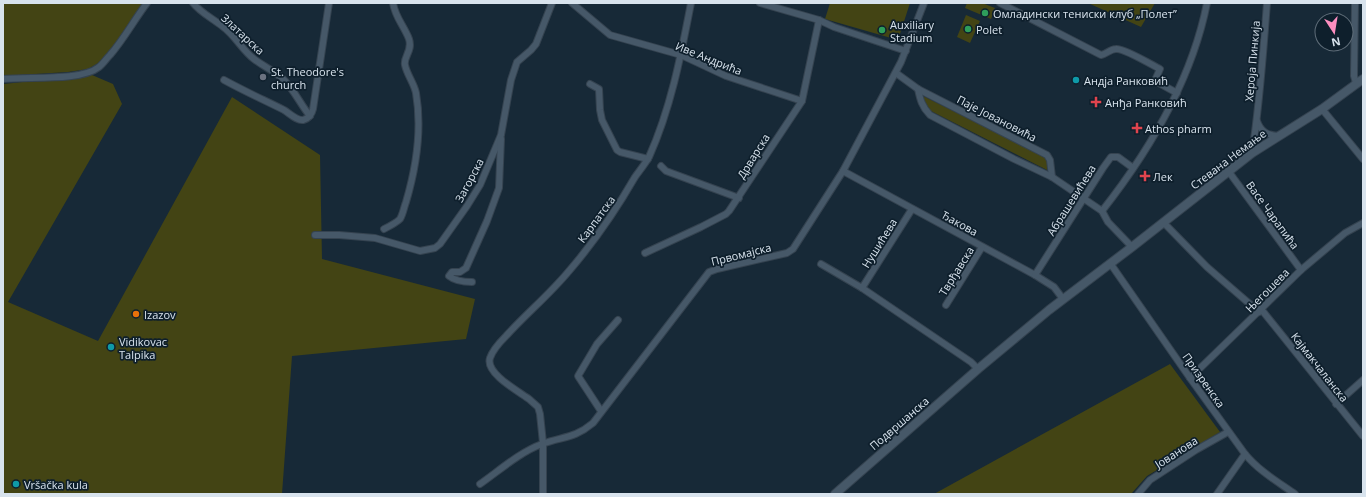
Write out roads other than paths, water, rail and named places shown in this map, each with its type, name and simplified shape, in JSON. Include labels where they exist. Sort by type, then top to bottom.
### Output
[{"type":"street","points":[[3,79],[67,76],[90,72],[100,67],[128,33],[147,3]]},
{"type":"street","name":"Златарска","points":[[193,3],[199,10],[231,34],[255,60],[284,80],[310,116]]},
{"type":"street","points":[[224,80],[284,110],[300,120],[304,120],[310,116],[313,109],[329,3]]},
{"type":"street","points":[[384,229],[396,222],[402,216],[411,185],[417,138],[416,95],[413,82],[405,64],[410,43],[396,16],[393,3]]},
{"type":"street","name":"Загорска","points":[[315,235],[375,238],[420,251],[435,248],[444,240],[474,196],[491,161],[501,136],[511,80],[517,62],[536,44],[552,3]]},
{"type":"street","name":"Иве Андрића","points":[[572,3],[610,35],[681,55],[726,76],[802,101]]},
{"type":"street","name":"Карпатска","points":[[543,443],[541,418],[538,407],[499,377],[490,365],[490,358],[496,347],[569,271],[618,206],[648,159],[669,101],[681,55],[691,3]]},
{"type":"street","points":[[760,3],[818,20],[834,27],[906,51]]},
{"type":"street","name":"Првомајска","points":[[480,484],[521,455],[543,443],[581,432],[593,423],[709,272],[789,252],[793,249],[843,171],[896,73],[924,3]]},
{"type":"street","points":[[1000,3],[1101,55],[1118,48],[1160,69],[1156,78],[1157,82],[1177,93]]},
{"type":"street","points":[[1102,211],[1154,136],[1177,93],[1189,66],[1199,37],[1207,3]]},
{"type":"street","name":"Хероја Пинкија","points":[[1252,153],[1262,81],[1267,3]]},
{"type":"street","points":[[1355,3],[1354,76],[1359,81]]},
{"type":"street","name":"Дрварска","points":[[645,253],[726,214],[739,198],[773,143],[802,101],[818,20]]},
{"type":"street","name":"Паје Јовановића","points":[[896,73],[918,89],[1047,155],[1050,160],[1052,176]]},
{"type":"street","name":"Стевана Немање","points":[[1110,263],[1164,223],[1252,153],[1322,109],[1359,81]]},
{"type":"street","points":[[590,84],[599,89],[602,120],[617,150],[648,159]]},
{"type":"street","points":[[918,89],[921,102],[930,115],[1014,159],[1052,176],[1102,211],[1108,222],[1132,247]]},
{"type":"street","points":[[1322,109],[1363,159]]},
{"type":"street","points":[[1257,122],[1264,132],[1278,136]]},
{"type":"street","points":[[472,282],[449,276],[452,272],[460,272],[466,268],[487,221],[499,188],[501,136]]},
{"type":"street","name":"Абрашевићева","points":[[1035,275],[1111,157],[1118,157],[1133,168]]},
{"type":"street","points":[[662,166],[666,170],[739,198]]},
{"type":"street","name":"Ђакова","points":[[843,171],[1035,275],[1054,287],[1063,299]]},
{"type":"street","name":"Васе Чарапића","points":[[1229,172],[1301,270]]},
{"type":"street","name":"Нушићева","points":[[862,288],[912,208]]},
{"type":"street","name":"Кајмакчаланска","points":[[1164,223],[1207,267],[1260,311],[1363,436]]},
{"type":"street","name":"Његошева","points":[[1190,378],[1301,270],[1345,233],[1363,223]]},
{"type":"street","name":"Тврђавска","points":[[946,306],[982,247]]},
{"type":"street","name":"Подвршанска","points":[[835,494],[978,369],[1063,299],[1110,263]]},
{"type":"street","name":"Призренска","points":[[1110,263],[1245,454],[1263,472],[1295,494]]},
{"type":"street","points":[[821,264],[862,288],[971,362],[978,369]]},
{"type":"street","points":[[1054,287],[1067,292],[1076,289]]},
{"type":"street","points":[[601,411],[578,376],[597,344],[618,320]]},
{"type":"street","points":[[1336,404],[1363,380]]},
{"type":"street","name":"Јованова","points":[[1138,494],[1150,480],[1196,450],[1228,432]]},
{"type":"street","points":[[543,443],[543,494]]},
{"type":"street","points":[[1217,494],[1245,454]]},
{"type":"place","name":"Омладински тениски клуб „Полет”","points":[[985,13]]},
{"type":"place","name":"Polet","points":[[968,29]]},
{"type":"place","name":"Auxiliary Stadium","points":[[882,30]]},
{"type":"place","name":"St. Theodore's church","points":[[263,77]]},
{"type":"place","name":"Андја Ранковић","points":[[1076,80]]},
{"type":"place","name":"Анђа Ранковић","points":[[1096,102]]},
{"type":"place","name":"Athos pharm","points":[[1137,128]]},
{"type":"place","name":"Лек","points":[[1145,176]]},
{"type":"place","name":"Izazov","points":[[136,314]]},
{"type":"place","name":"Vidikovac Talpika","points":[[111,347]]},
{"type":"place","name":"Vršačka kula","points":[[16,484]]}]
